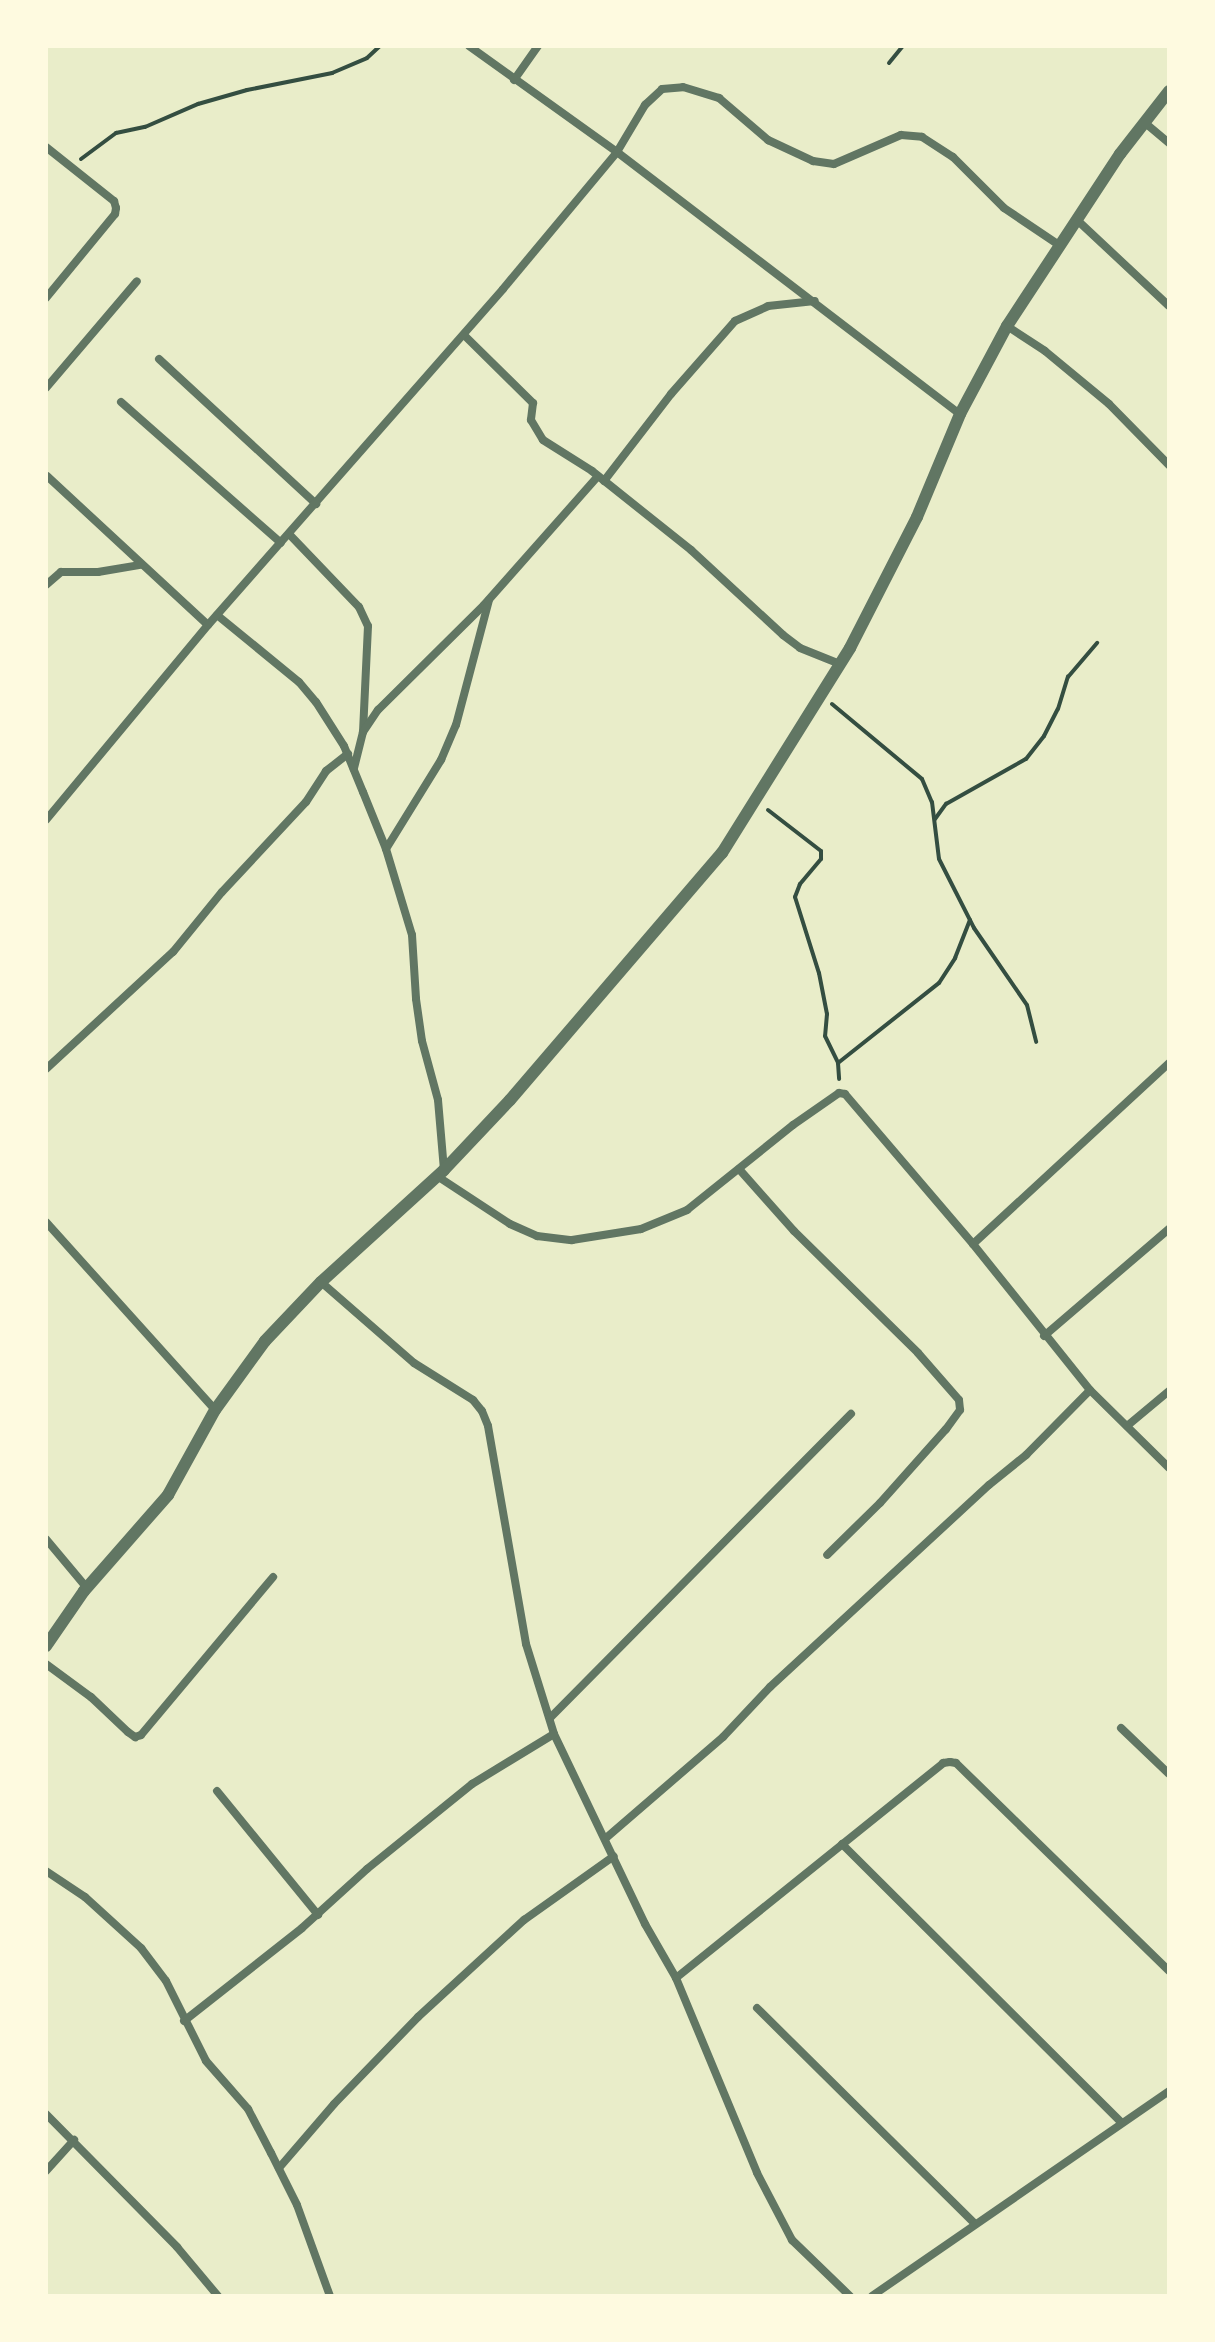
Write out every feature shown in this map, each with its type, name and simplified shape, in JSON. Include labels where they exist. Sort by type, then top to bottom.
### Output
[{"type":"street","points":[[469,46],[816,301],[960,414]]},
{"type":"street","points":[[514,80],[538,46]]},
{"type":"street","points":[[46,820],[208,625],[464,335],[617,152],[645,105],[662,89],[683,87],[719,98],[768,140],[813,161],[834,164],[901,135],[922,137],[953,157],[1004,208],[1059,245]]},
{"type":"street","points":[[46,1646],[87,1588],[168,1495],[215,1410],[265,1341],[321,1282],[440,1173],[510,1100],[722,853],[840,664],[917,517],[960,414],[1007,326],[1076,219],[1169,91]]},
{"type":"street","points":[[1144,122],[1169,143]]},
{"type":"street","points":[[46,147],[114,201],[115,214],[47,295]]},
{"type":"street","points":[[1076,219],[1169,306]]},
{"type":"street","points":[[46,388],[137,281]]},
{"type":"street","points":[[363,732],[378,710],[490,599],[601,478],[735,321],[768,306],[816,301]]},
{"type":"street","points":[[1007,326],[1045,351],[1109,404],[1169,465]]},
{"type":"street","points":[[464,335],[533,403],[531,420],[543,440],[601,478],[691,550],[800,648],[840,664]]},
{"type":"street","points":[[159,359],[316,504]]},
{"type":"street","points":[[121,402],[281,543]]},
{"type":"street","points":[[47,476],[208,625]]},
{"type":"street","points":[[289,534],[359,607],[368,626],[363,732],[354,770]]},
{"type":"street","points":[[46,585],[61,572],[98,572],[140,565]]},
{"type":"street","points":[[386,849],[441,760],[456,725],[490,599]]},
{"type":"street","points":[[217,615],[299,682],[348,754],[386,849],[412,935],[422,1041],[438,1100],[440,1173]]},
{"type":"street","points":[[46,1069],[173,952],[222,892],[306,802],[326,771],[348,754]]},
{"type":"street","points":[[973,1244],[1169,1063]]},
{"type":"street","points":[[440,1173],[510,1224],[537,1236],[572,1240],[641,1229],[687,1210],[839,1093],[848,1098],[973,1244],[1090,1390],[1169,1468]]},
{"type":"street","points":[[739,1169],[794,1231],[918,1353],[959,1400],[960,1410],[946,1429],[880,1503],[827,1555]]},
{"type":"street","points":[[46,1222],[215,1410]]},
{"type":"street","points":[[1044,1336],[1169,1229]]},
{"type":"street","points":[[321,1282],[414,1363],[473,1400],[482,1411],[488,1426],[526,1644],[554,1734],[645,1924],[676,1978],[757,2173],[792,2240],[850,2296]]},
{"type":"street","points":[[606,1838],[723,1737],[770,1687],[1026,1455],[1090,1390]]},
{"type":"street","points":[[1127,1426],[1169,1391]]},
{"type":"street","points":[[550,1718],[851,1414]]},
{"type":"street","points":[[46,1539],[87,1588]]},
{"type":"street","points":[[46,1664],[91,1697],[128,1732],[135,1737],[141,1735],[273,1577]]},
{"type":"street","points":[[1121,1728],[1169,1774]]},
{"type":"street","points":[[184,2021],[318,1915],[367,1869],[472,1784],[554,1734]]},
{"type":"street","points":[[676,1978],[943,1763],[956,1763],[1169,1971]]},
{"type":"street","points":[[217,1791],[318,1915]]},
{"type":"street","points":[[842,1844],[1122,2123]]},
{"type":"street","points":[[279,2168],[334,2104],[418,2017],[524,1920],[614,1856]]},
{"type":"street","points":[[46,1871],[85,1897],[141,1948],[166,1981],[206,2061],[248,2109],[279,2168],[297,2205],[330,2296]]},
{"type":"street","points":[[757,2008],[974,2223]]},
{"type":"street","points":[[872,2296],[1169,2091]]},
{"type":"street","points":[[46,2114],[177,2247],[218,2296]]},
{"type":"street","points":[[46,2171],[74,2140]]},
{"type":"path","points":[[71,168],[104,139],[116,133],[145,127],[198,104],[247,90],[332,73],[367,58],[380,46]]},
{"type":"path","points":[[889,63],[903,46]]},
{"type":"path","points":[[935,819],[946,804],[985,785],[1026,759],[1044,736],[1058,709],[1068,677],[1097,643]]},
{"type":"path","points":[[821,695],[922,779],[935,819],[939,859],[970,920],[1027,1005],[1036,1042]]},
{"type":"path","points":[[755,802],[821,851],[821,859],[800,884],[795,897],[819,973],[827,1014],[825,1036],[838,1063],[839,1093]]},
{"type":"path","points":[[838,1063],[939,983],[955,958],[970,920]]}]
